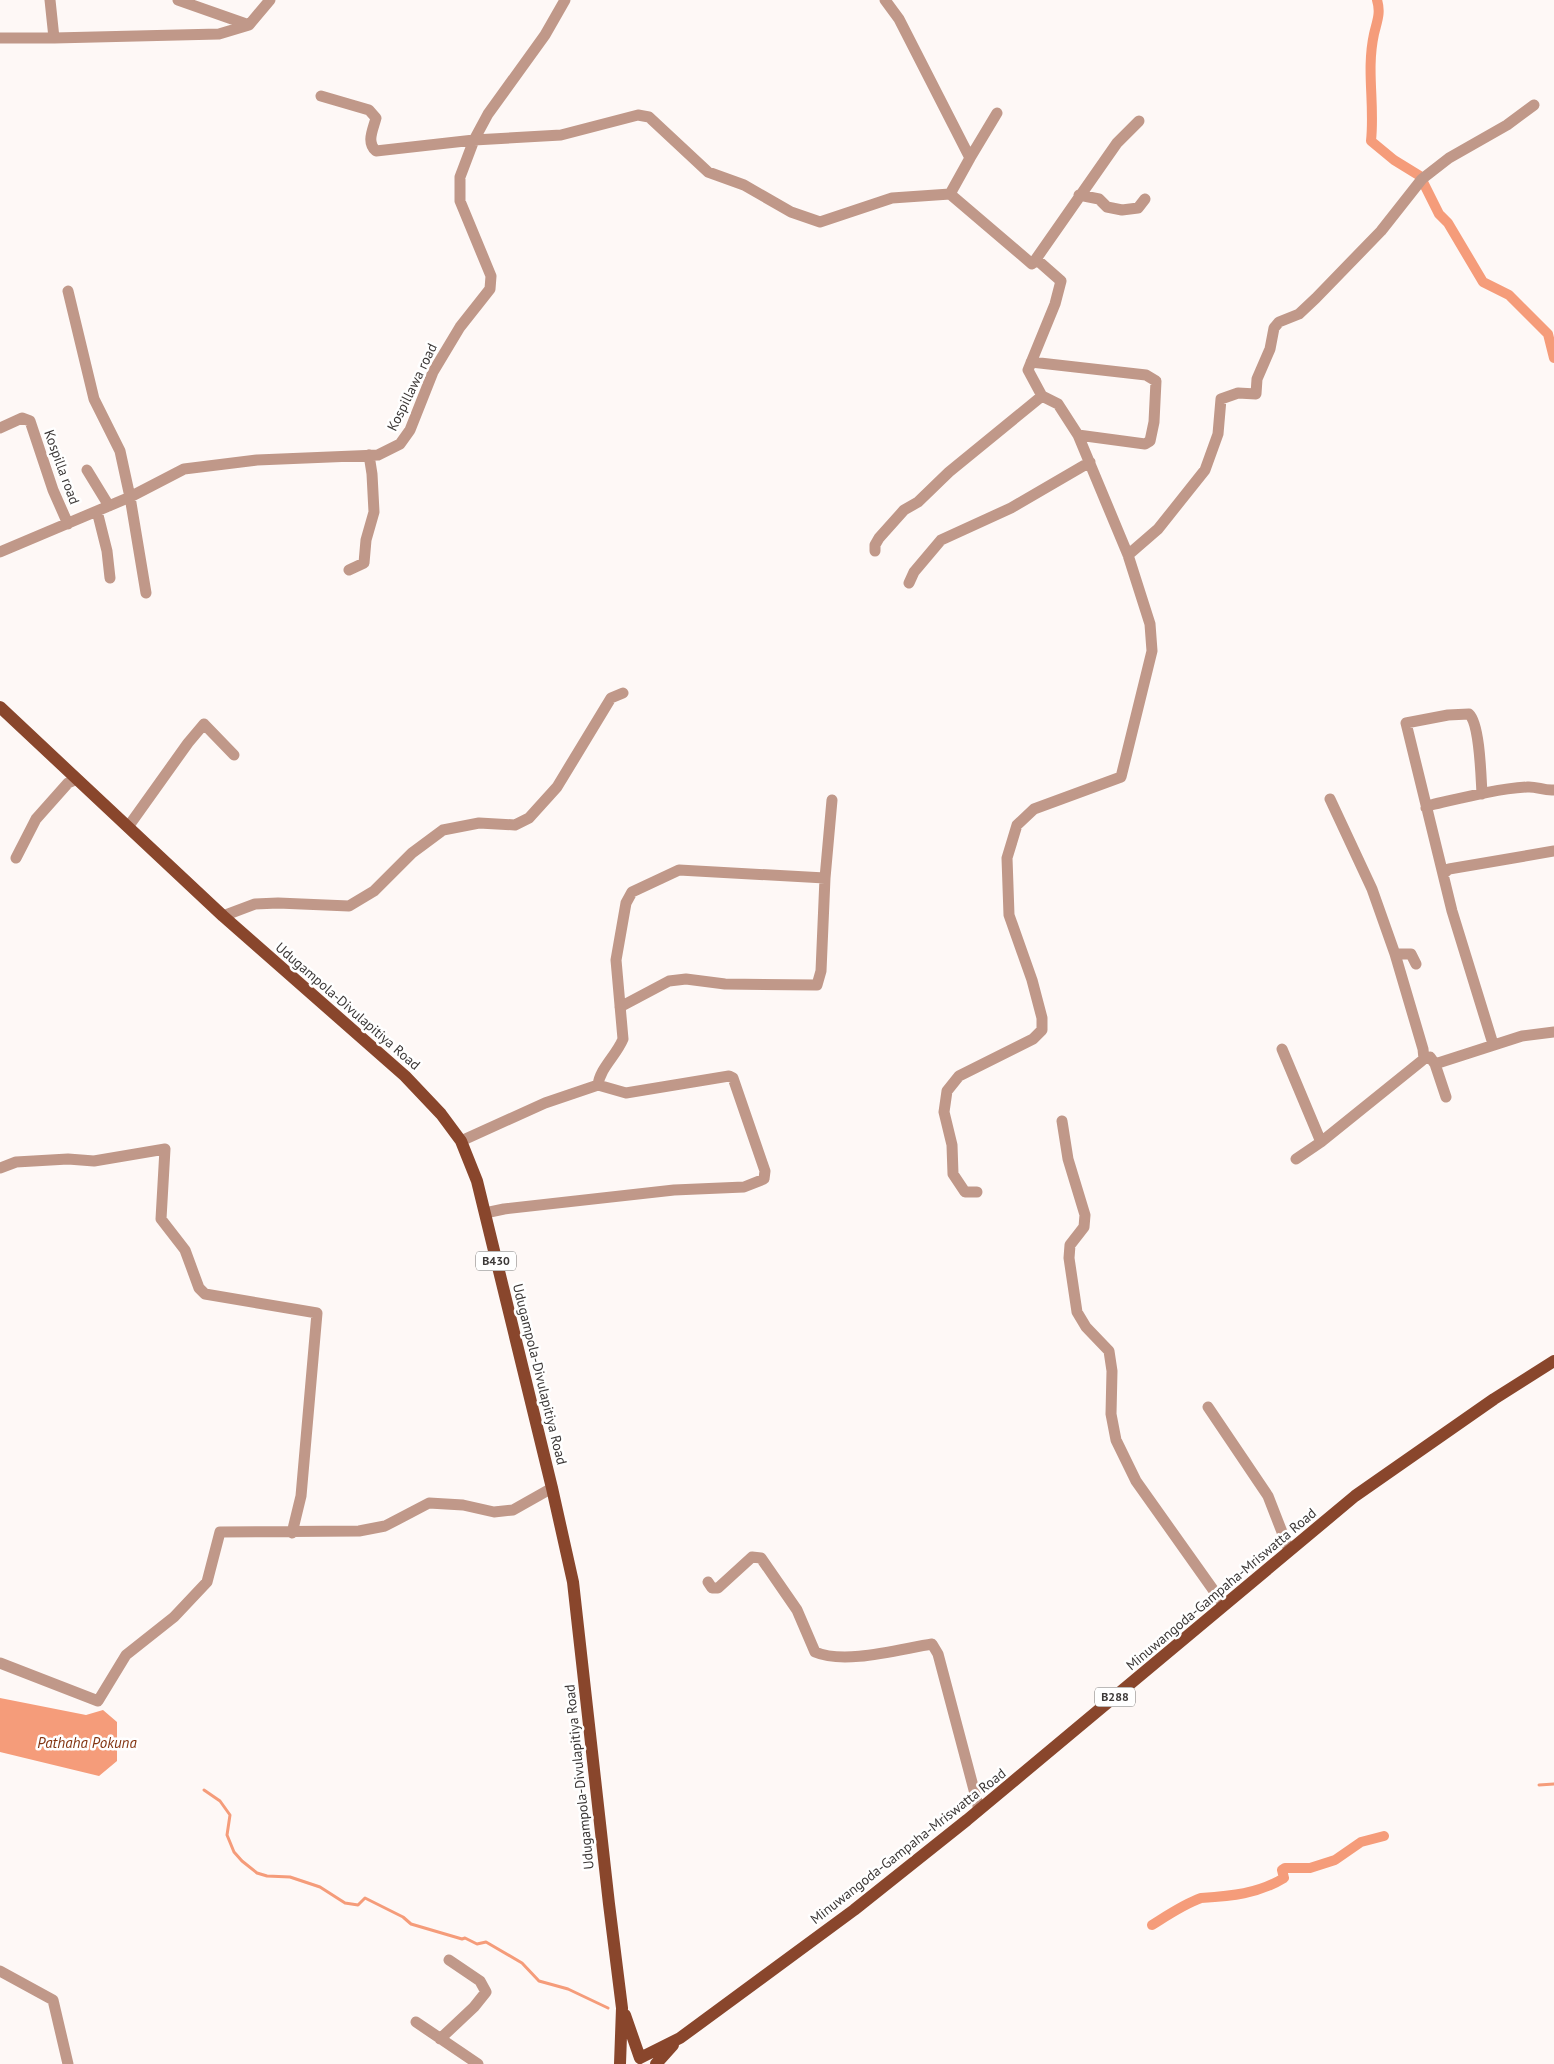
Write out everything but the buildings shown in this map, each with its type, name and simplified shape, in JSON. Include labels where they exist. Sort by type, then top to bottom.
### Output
[{"type":"main road","name":"Udugampola-Divulapitiya Road","points":[[0,707],[75,780],[223,916],[405,1076],[441,1114],[461,1141],[477,1181],[573,1582],[622,2008],[620,2064]]},
{"type":"main road","name":"Minuwangoda-Gampaha-Mriswatta Road","points":[[620,2064],[629,2057],[643,2061],[680,2038],[854,1910],[978,1811],[1355,1496],[1494,1399],[1554,1361]]},
{"type":"main road","name":"Udugampola-Divulapitiya Road","points":[[622,2008],[643,2061]]},
{"type":"main road","name":"Minuwangoda-Gampaha-Mriswatta Road","points":[[656,2064],[680,2038]]},
{"type":"street","points":[[50,0],[54,38]]},
{"type":"street","points":[[178,0],[249,25]]},
{"type":"street","points":[[0,38],[219,34],[249,25],[270,0]]},
{"type":"street","name":"Kospillawa road","points":[[0,552],[130,497],[184,469],[258,460],[378,455],[400,444],[410,430],[434,372],[460,327],[490,289],[491,276],[460,201],[460,176],[474,140],[488,114],[545,35],[565,0]]},
{"type":"street","points":[[885,0],[899,19],[970,158]]},
{"type":"street","points":[[321,96],[369,110],[374,114],[376,118],[370,140],[372,147],[376,151],[474,140],[561,135],[638,115],[649,117],[708,172],[744,185],[791,212],[820,222],[892,198],[950,194],[1032,264],[1117,143],[1139,121]]},
{"type":"street","points":[[1128,555],[1158,529],[1205,470],[1218,434],[1221,399],[1238,393],[1256,394],[1257,379],[1270,349],[1274,328],[1279,322],[1299,314],[1316,298],[1381,231],[1422,179],[1449,158],[1507,125],[1534,106]]},
{"type":"street","points":[[950,194],[997,113]]},
{"type":"street","points":[[1079,195],[1099,200],[1107,207],[1122,210],[1138,208],[1146,199]]},
{"type":"street","points":[[977,1192],[965,1192],[953,1174],[952,1145],[944,1112],[946,1091],[959,1076],[1033,1039],[1042,1030],[1042,1018],[1034,990],[1009,915],[1007,858],[1017,825],[1034,809],[1121,777],[1152,651],[1150,624],[1128,555],[1090,462],[1078,435],[1058,404],[1042,396],[1028,370],[1055,304],[1060,281],[1036,259]]},
{"type":"street","points":[[68,291],[94,399],[120,451],[130,497],[146,593]]},
{"type":"street","points":[[1031,362],[1146,375],[1156,381],[1154,422],[1150,441],[1145,444],[1078,435]]},
{"type":"street","points":[[875,551],[875,545],[879,538],[904,510],[918,502],[949,472],[1042,396]]},
{"type":"street","name":"Kospilla road","points":[[0,428],[22,418],[30,421],[53,490],[68,524]]},
{"type":"street","points":[[348,570],[364,564],[366,540],[374,512],[369,455]]},
{"type":"street","points":[[909,583],[914,572],[941,540],[1011,508],[1090,462]]},
{"type":"street","points":[[87,470],[108,506]]},
{"type":"street","points":[[96,511],[107,551],[110,578]]},
{"type":"street","points":[[223,916],[255,904],[348,906],[374,891],[412,853],[444,830],[479,823],[516,825],[529,818],[557,787],[611,698],[623,693]]},
{"type":"street","points":[[1482,794],[1479,749],[1472,718],[1469,714],[1448,714],[1406,723],[1452,912],[1493,1044]]},
{"type":"street","points":[[128,827],[188,743],[204,724],[234,755]]},
{"type":"street","points":[[16,858],[36,819],[68,783],[75,780]]},
{"type":"street","points":[[1426,808],[1431,805],[1482,794],[1530,786],[1543,791],[1554,790]]},
{"type":"street","points":[[1330,799],[1372,889],[1395,954],[1423,1048],[1446,1097]]},
{"type":"street","points":[[620,1007],[669,981],[686,980],[725,984],[817,984],[820,972],[825,878],[832,800]]},
{"type":"street","points":[[1443,874],[1449,869],[1554,851]]},
{"type":"street","points":[[598,1085],[599,1076],[619,1049],[623,1039],[616,960],[626,903],[632,892],[679,870],[825,878]]},
{"type":"street","points":[[1395,954],[1411,954],[1416,964]]},
{"type":"street","points":[[1296,1159],[1430,1061],[1522,1036],[1554,1032]]},
{"type":"street","points":[[1282,1049],[1321,1142]]},
{"type":"street","points":[[461,1141],[545,1103],[598,1085],[626,1093],[729,1076],[733,1078],[765,1171],[764,1179],[744,1187],[674,1190],[504,1209],[484,1213]]},
{"type":"street","points":[[1062,1121],[1068,1158],[1085,1215],[1084,1227],[1070,1245],[1069,1258],[1077,1312],[1086,1327],[1109,1351],[1112,1371],[1111,1414],[1116,1440],[1136,1481],[1224,1605]]},
{"type":"street","points":[[0,1168],[16,1162],[68,1158],[94,1160],[165,1149],[161,1219],[185,1250],[204,1294],[317,1313],[301,1496],[292,1532]]},
{"type":"street","points":[[1208,1408],[1268,1496],[1289,1550]]},
{"type":"street","points":[[0,1663],[98,1700],[126,1655],[174,1617],[207,1582],[220,1532],[359,1531],[385,1526],[428,1503],[463,1505],[494,1512],[514,1510],[552,1488]]},
{"type":"street","points":[[708,1582],[712,1588],[718,1588],[752,1557],[762,1558],[797,1610],[815,1652],[826,1657],[848,1658],[932,1644],[938,1654],[978,1811]]},
{"type":"street","points":[[440,2039],[474,2007],[486,1992],[480,1981],[448,1960]]},
{"type":"street","points":[[0,1970],[53,2000],[68,2064]]},
{"type":"street","points":[[416,2022],[478,2064]]},
{"type":"water","name":"Pathaha Pokuna","points":[[0,1698],[86,1715],[103,1710],[117,1722],[117,1761],[99,1776],[0,1752]]},
{"type":"waterway","points":[[1377,0],[1379,13],[1371,61],[1371,141],[1394,160],[1420,176],[1439,214],[1448,223],[1483,282],[1509,295],[1548,334],[1554,358]]},
{"type":"waterway","points":[[1539,1785],[1554,1784]]},
{"type":"waterway","points":[[204,1790],[220,1801],[230,1815],[227,1835],[234,1852],[257,1873],[267,1876],[290,1877],[320,1887],[345,1903],[358,1905],[365,1898],[403,1917],[411,1924],[462,1939],[465,1938],[477,1944],[486,1942],[522,1963],[539,1981],[568,1989],[608,2008]]},
{"type":"waterway","points":[[1152,1925],[1201,1898],[1234,1895],[1264,1888],[1284,1878],[1282,1870],[1285,1868],[1310,1868],[1335,1860],[1361,1842],[1384,1836]]}]
